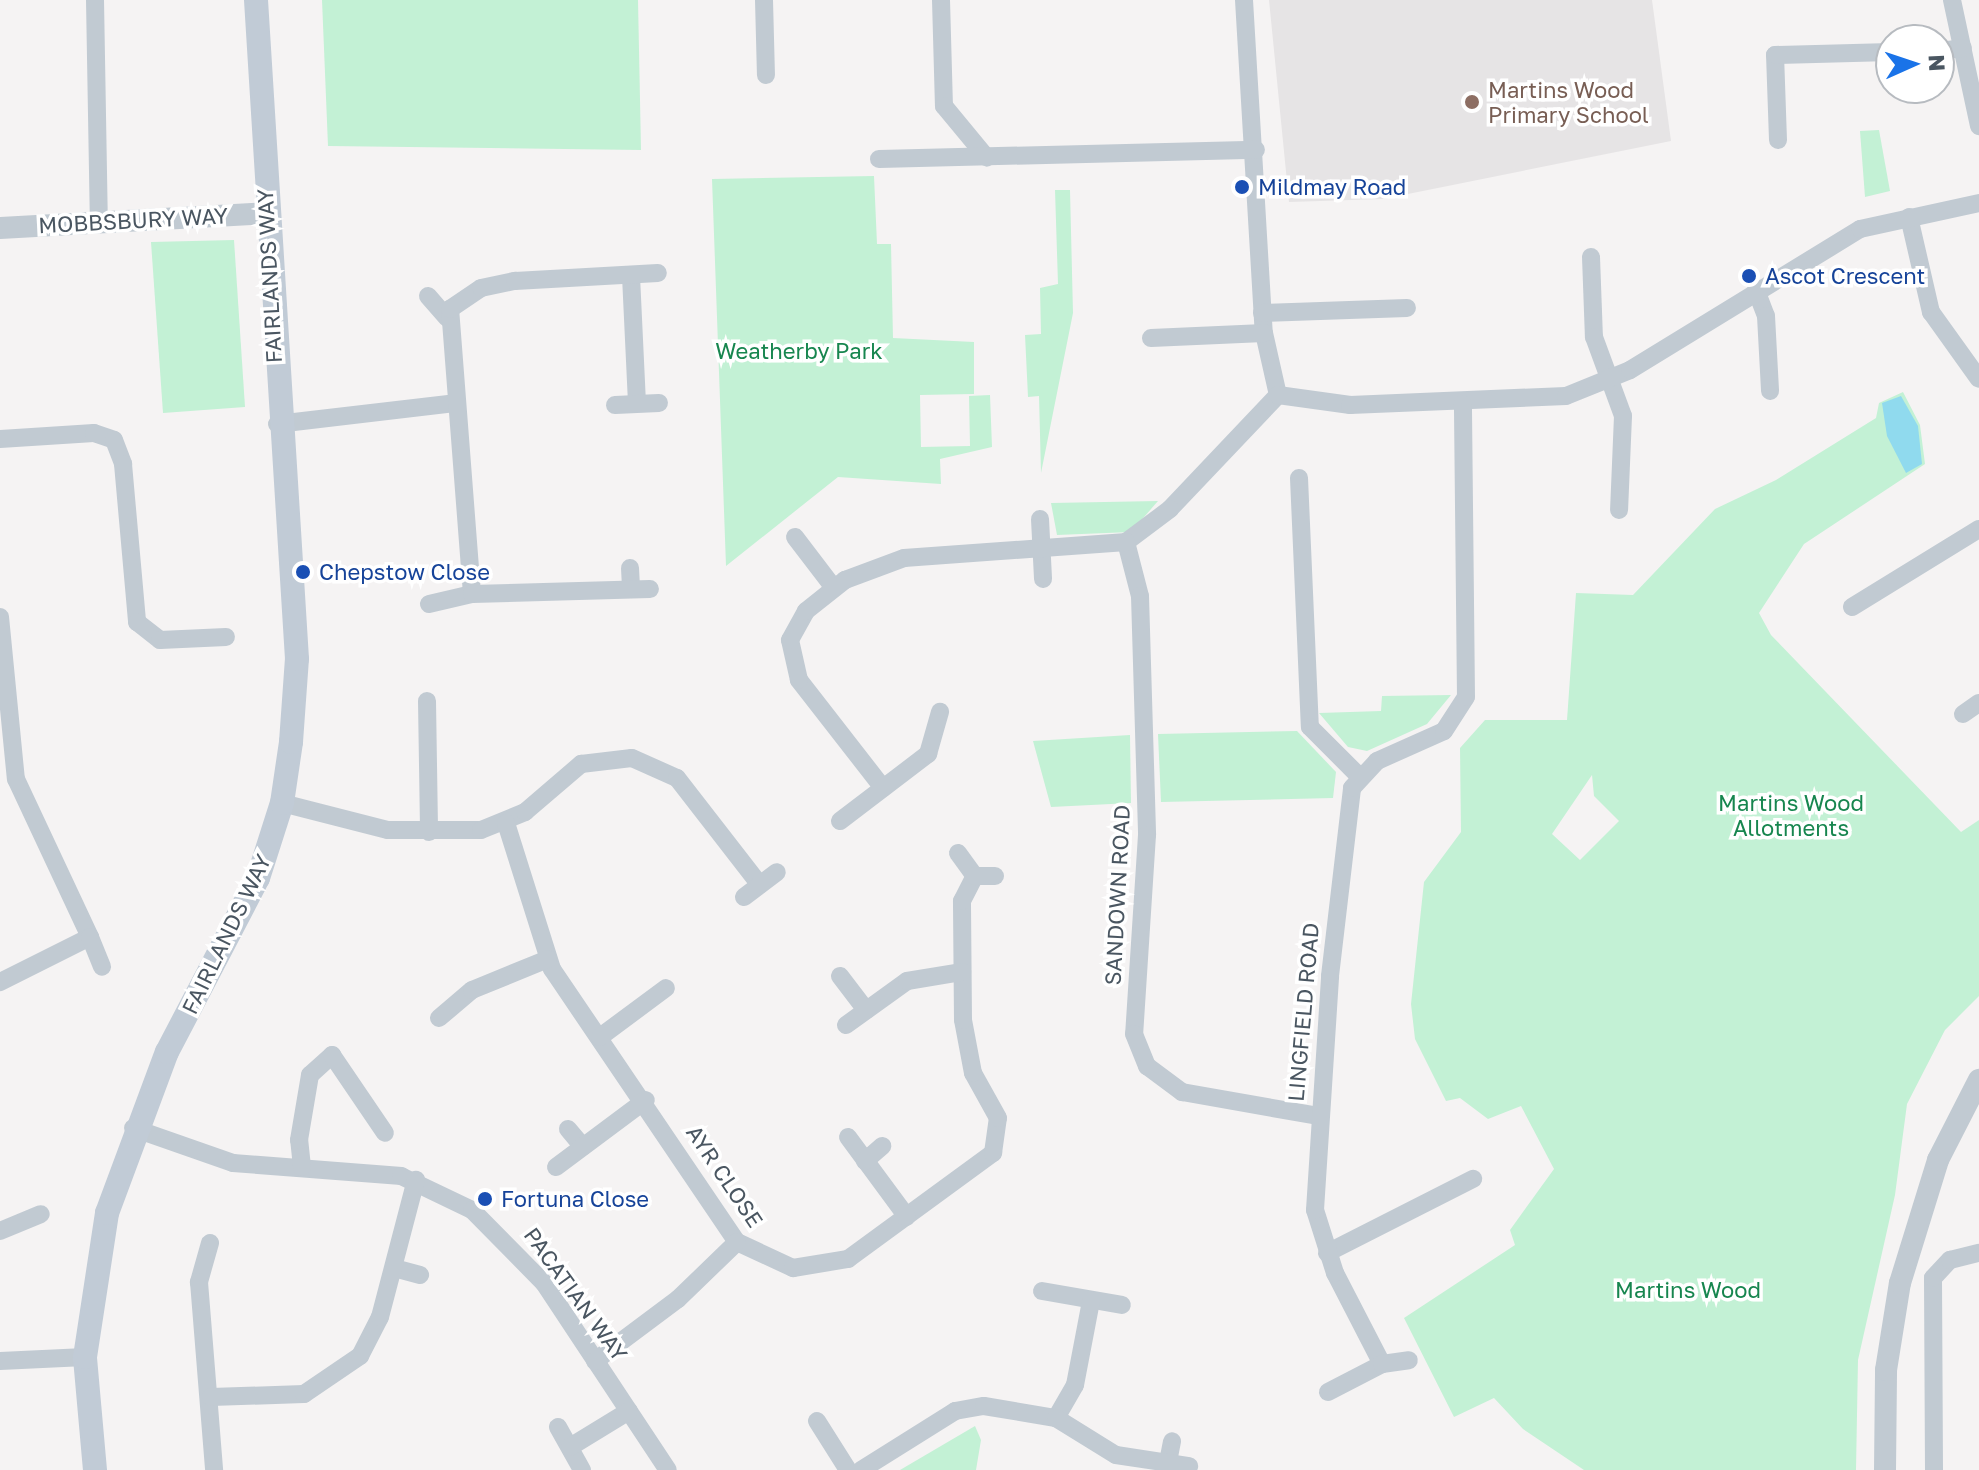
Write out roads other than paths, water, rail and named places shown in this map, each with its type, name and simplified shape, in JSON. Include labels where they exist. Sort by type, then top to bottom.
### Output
[{"type":"main road","name":"FAIRLANDS WAY","points":[[95,1470],[85,1357],[107,1213],[133,1128],[258,878],[282,803],[297,659],[277,424],[256,0]]},
{"type":"street","points":[[95,0],[99,223]]},
{"type":"street","points":[[764,0],[766,75]]},
{"type":"street","points":[[941,0],[944,106],[987,158]]},
{"type":"street","points":[[1244,0],[1256,150],[1262,313],[1278,395]]},
{"type":"street","points":[[1952,0],[1979,126]]},
{"type":"street","points":[[1955,49],[1963,48]]},
{"type":"street","points":[[1778,140],[1775,55],[1875,52]]},
{"type":"street","points":[[879,159],[1256,150]]},
{"type":"street","points":[[1278,395],[1350,405],[1544,400],[1610,380],[1860,229],[1979,203]]},
{"type":"street","name":"MOBBSBURY WAY","points":[[0,228],[266,213]]},
{"type":"street","points":[[1909,217],[1931,312],[1979,379]]},
{"type":"street","points":[[1591,257],[1594,337],[1623,416],[1619,510]]},
{"type":"street","points":[[447,318],[481,288],[658,273]]},
{"type":"street","points":[[631,276],[637,403]]},
{"type":"street","points":[[1756,290],[1766,316],[1770,391]]},
{"type":"street","points":[[428,296],[447,318],[472,594]]},
{"type":"street","points":[[1262,313],[1407,308]]},
{"type":"street","points":[[1151,338],[1264,333]]},
{"type":"street","points":[[883,788],[799,680],[790,640],[806,611],[834,588],[904,558],[1126,542],[1170,509],[1278,395]]},
{"type":"street","points":[[277,424],[455,403]]},
{"type":"street","points":[[615,405],[659,403]]},
{"type":"street","points":[[1299,478],[1310,727],[1359,776],[1444,731],[1466,697],[1463,404]]},
{"type":"street","points":[[0,439],[94,433],[114,440],[123,464],[137,622],[160,640],[226,637]]},
{"type":"street","points":[[1040,519],[1043,579]]},
{"type":"street","points":[[1852,607],[1979,529]]},
{"type":"street","points":[[795,537],[834,588]]},
{"type":"street","name":"SANDOWN ROAD","points":[[1126,542],[1140,596],[1147,835],[1136,1044],[1156,1076],[1182,1092],[1318,1116]]},
{"type":"street","points":[[429,604],[472,594],[640,589],[630,568]]},
{"type":"street","points":[[0,617],[3,723],[24,803],[102,967]]},
{"type":"street","points":[[427,701],[436,727],[429,832]]},
{"type":"street","points":[[1963,714],[1979,703]]},
{"type":"street","points":[[840,821],[928,754],[940,712]]},
{"type":"street","points":[[282,803],[366,827],[429,832],[506,823],[581,764],[644,760],[692,794],[760,885]]},
{"type":"street","name":"LINGFIELD ROAD","points":[[1359,776],[1342,832],[1314,1186],[1327,1253],[1382,1364]]},
{"type":"street","name":"AYR CLOSE","points":[[506,823],[548,959],[646,1100],[737,1242],[767,1261],[819,1268],[848,1259],[980,1167],[1000,1135],[996,1110],[968,1058],[962,972],[962,901],[975,876]]},
{"type":"street","points":[[958,853],[975,876],[995,876]]},
{"type":"street","points":[[744,897],[777,872]]},
{"type":"street","points":[[0,982],[90,937]]},
{"type":"street","points":[[439,1018],[472,990],[548,959]]},
{"type":"street","points":[[846,1025],[917,977],[962,972]]},
{"type":"street","points":[[840,976],[866,1010]]},
{"type":"street","points":[[600,1037],[666,988]]},
{"type":"street","points":[[302,1167],[299,1140],[310,1075],[332,1055],[385,1133]]},
{"type":"street","points":[[1885,1470],[1886,1370],[1900,1283],[1938,1160],[1979,1080]]},
{"type":"street","points":[[556,1167],[646,1100]]},
{"type":"street","name":"PACATIAN WAY","points":[[133,1128],[233,1163],[361,1168],[416,1180],[503,1234],[595,1361],[668,1470]]},
{"type":"street","points":[[568,1129],[583,1147]]},
{"type":"street","points":[[848,1137],[907,1217]]},
{"type":"street","points":[[865,1161],[882,1146]]},
{"type":"street","points":[[1327,1253],[1473,1179]]},
{"type":"street","points":[[211,1397],[291,1398],[333,1380],[369,1344],[394,1268],[416,1180]]},
{"type":"street","points":[[0,1231],[41,1214]]},
{"type":"street","points":[[595,1361],[678,1299],[737,1242]]},
{"type":"street","points":[[1934,1470],[1933,1278],[1950,1260],[1979,1253]]},
{"type":"street","points":[[201,1254],[199,1282],[211,1397],[214,1470]]},
{"type":"street","points":[[394,1268],[420,1275]]},
{"type":"street","points":[[1042,1291],[1122,1305]]},
{"type":"street","points":[[1056,1418],[1075,1385],[1091,1301]]},
{"type":"street","points":[[0,1361],[85,1357]]},
{"type":"street","points":[[1328,1392],[1382,1364],[1409,1360]]},
{"type":"street","points":[[861,1470],[955,1411],[984,1406],[1056,1418],[1098,1449],[1189,1466]]},
{"type":"street","points":[[570,1447],[629,1411]]},
{"type":"street","points":[[817,1421],[848,1470]]},
{"type":"street","points":[[558,1427],[582,1470]]},
{"type":"street","points":[[1168,1462],[1172,1441]]},
{"type":"water","points":[[1901,396],[1918,426],[1922,464],[1906,473],[1887,436],[1882,403]]},
{"type":"place","name":"Martins Wood Primary School","points":[[1472,102]]},
{"type":"place","name":"Mildmay Road","points":[[1242,187]]},
{"type":"place","name":"Ascot Crescent","points":[[1749,276]]},
{"type":"place","name":"Chepstow Close","points":[[303,572]]},
{"type":"place","name":"Fortuna Close","points":[[485,1199]]},
{"type":"park label","name":"Weatherby Park","points":[[799,351]]},
{"type":"park label","name":"Martins Wood Allotments","points":[[1791,814]]},
{"type":"park label","name":"Martins Wood","points":[[1688,1290]]}]
